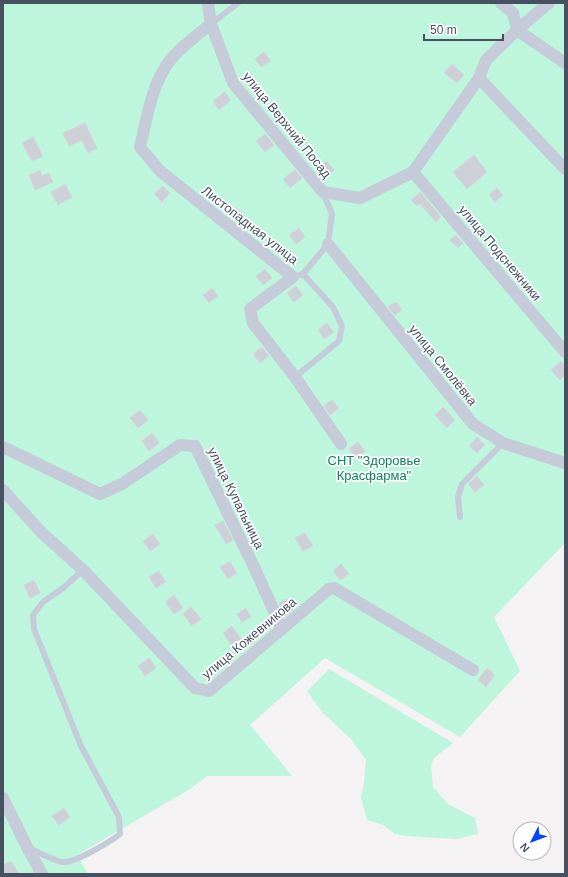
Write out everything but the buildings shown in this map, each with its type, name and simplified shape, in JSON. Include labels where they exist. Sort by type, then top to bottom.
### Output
[{"type":"street","name":"улица Верхний Посад","points":[[208,3],[211,24],[233,83],[323,192],[360,198],[413,172],[479,78],[486,60],[517,30],[549,3]]},
{"type":"street","points":[[501,3],[514,13],[517,30],[565,63]]},
{"type":"street","name":"Листопадная улица","points":[[211,24],[184,45],[170,60],[156,83],[140,147],[160,171],[298,275],[250,309],[252,323],[295,377],[341,444]]},
{"type":"street","points":[[479,78],[565,169]]},
{"type":"street","name":"улица Подснежники","points":[[413,172],[565,352]]},
{"type":"street","name":"улица Смолёвка","points":[[328,244],[472,424],[503,443],[565,463]]},
{"type":"street","name":"улица Купальница","points":[[3,447],[100,494],[122,484],[180,445],[196,446],[282,629]]},
{"type":"street","name":"улица Кожевникова","points":[[3,490],[42,534],[83,570],[195,688],[208,692],[329,589],[334,588],[396,626],[473,670]]},
{"type":"street","points":[[3,798],[42,874]]},
{"type":"lane","points":[[211,24],[238,3]]},
{"type":"lane","points":[[295,377],[339,341],[342,326],[333,307],[298,275],[328,244],[332,214],[323,192]]},
{"type":"lane","points":[[460,517],[458,497],[462,484],[503,443]]},
{"type":"lane","points":[[27,847],[63,862],[82,856],[110,842],[120,834],[119,817],[82,746],[34,629],[33,615],[43,602],[63,588],[83,570]]},
{"type":"green space","name":"СНТ \"Здоровье Красфарма\"","points":[[3,3],[565,3],[565,543],[494,617],[520,671],[460,737],[325,658],[250,725],[292,776],[207,776],[190,789],[77,855],[88,874],[3,874]]},
{"type":"green space","points":[[329,669],[453,743],[434,758],[431,766],[433,787],[448,804],[475,818],[478,834],[457,839],[405,836],[395,834],[383,825],[367,820],[361,798],[366,760],[351,739],[322,712],[307,691]]}]
